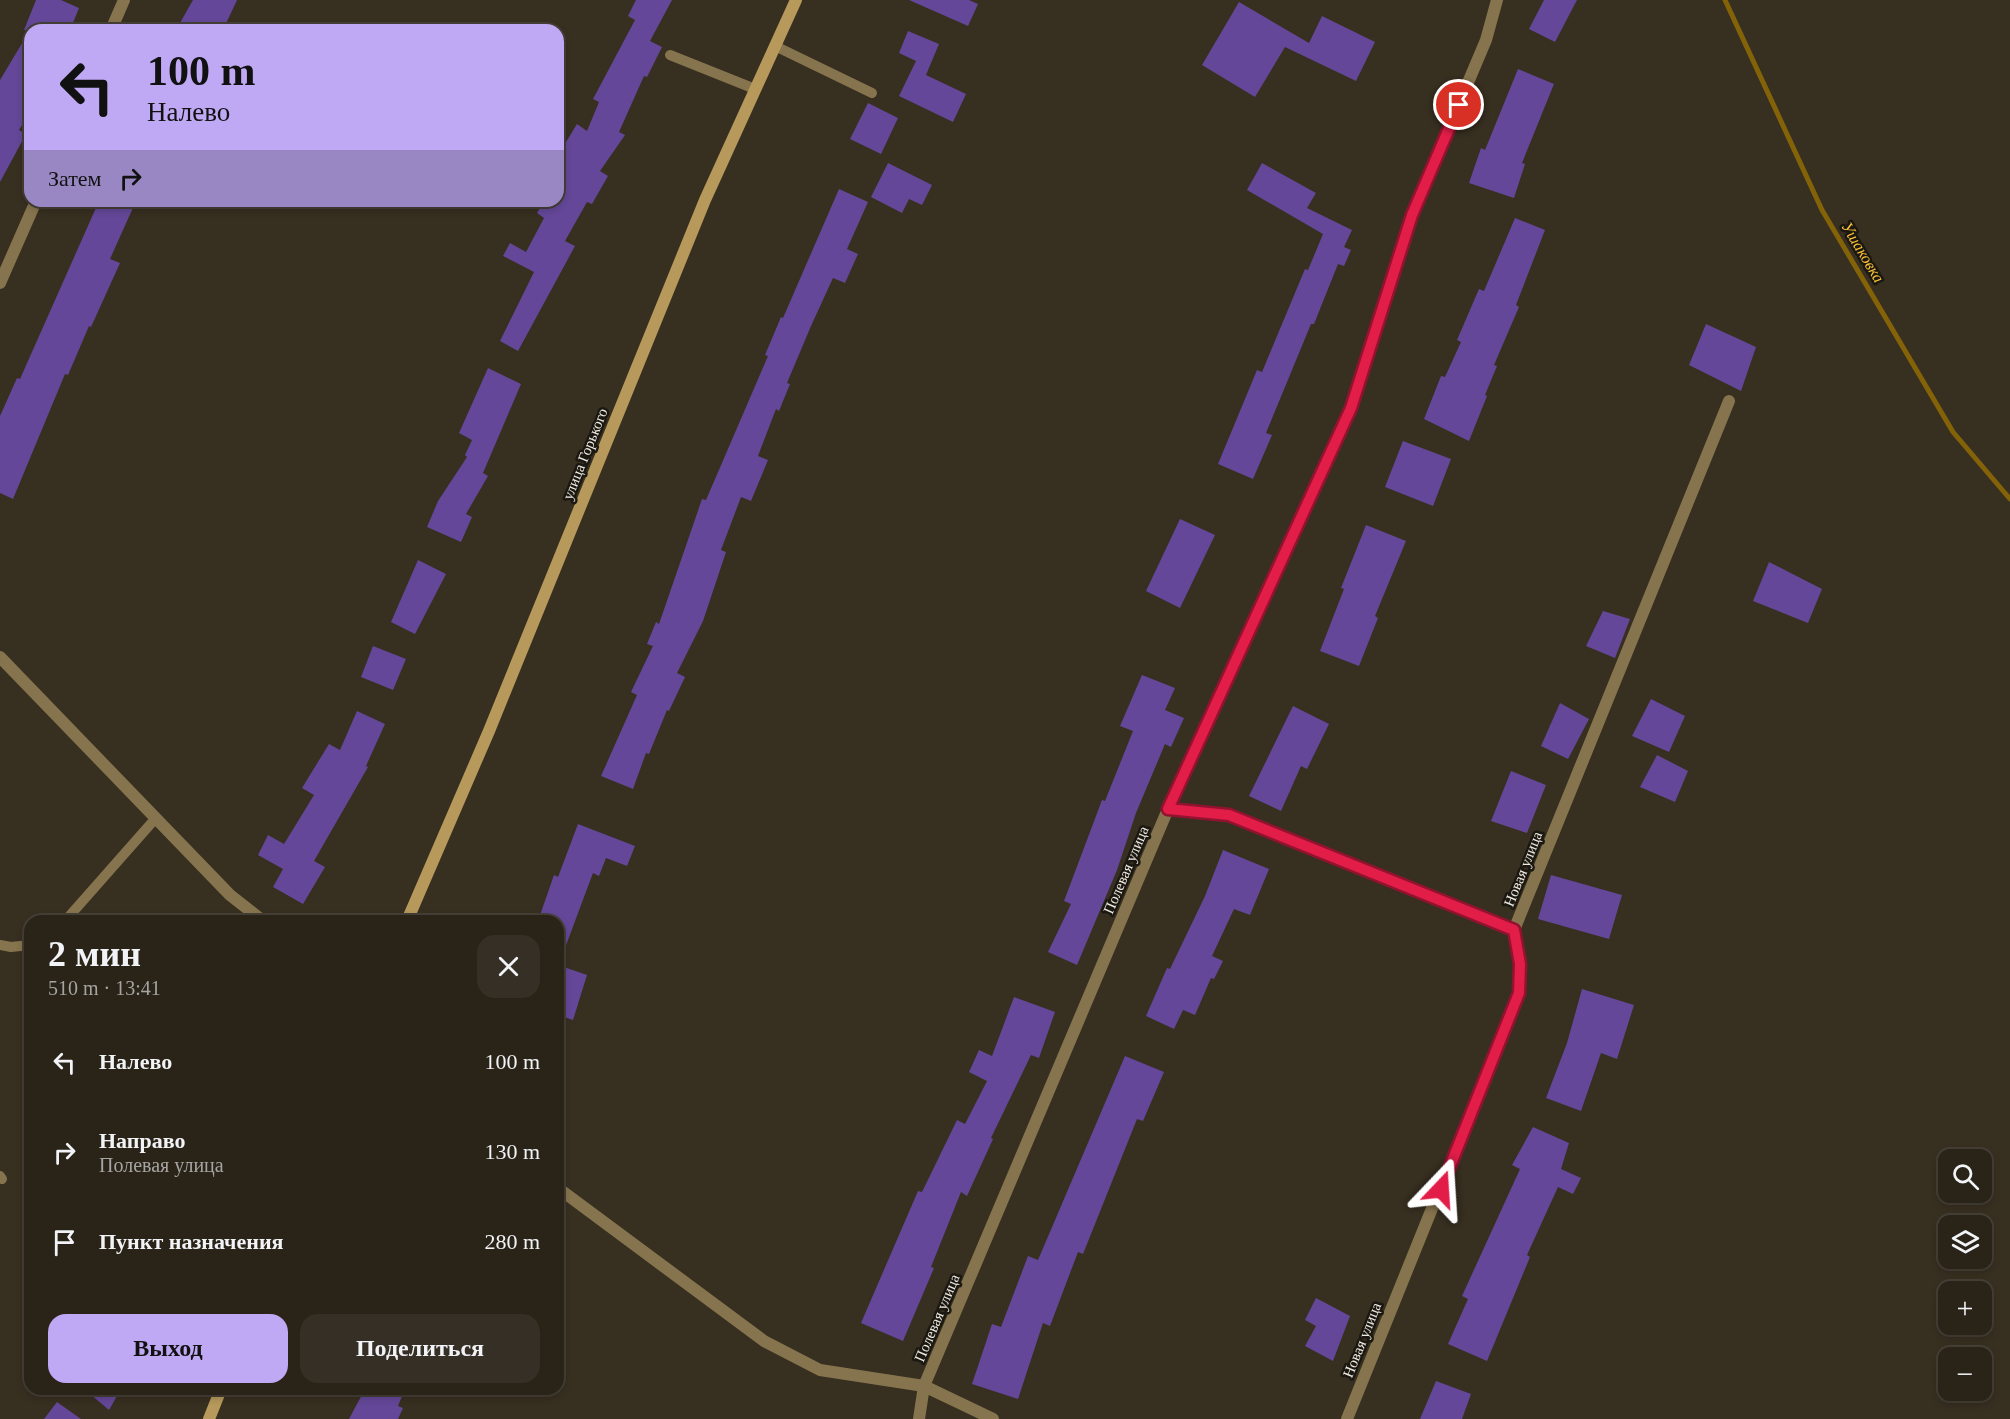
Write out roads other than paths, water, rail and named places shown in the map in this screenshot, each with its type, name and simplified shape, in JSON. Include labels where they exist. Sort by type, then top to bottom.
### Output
[{"type":"main road","name":"улица Горького","points":[[410,915],[489,731],[705,200],[796,0]]},
{"type":"main road","points":[[209,1419],[219,1395]]},
{"type":"street","points":[[114,24],[124,0]]},
{"type":"street","name":"Полевая улица","points":[[919,1419],[924,1386],[1168,809],[1351,408],[1412,215],[1486,40],[1497,0]]},
{"type":"street","points":[[0,283],[33,207]]},
{"type":"street","name":"Новая улица","points":[[1347,1419],[1519,993],[1520,964],[1514,930],[1729,401]]},
{"type":"street","points":[[0,657],[230,895],[255,915]]},
{"type":"street","points":[[1168,809],[1229,815],[1514,930]]},
{"type":"street","points":[[564,1192],[764,1341],[820,1370],[924,1386],[993,1419]]},
{"type":"lane","points":[[775,46],[872,93]]},
{"type":"lane","points":[[670,55],[755,89]]},
{"type":"lane","points":[[70,915],[155,819]]},
{"type":"lane","points":[[0,945],[24,946]]},
{"type":"waterway","name":"Ушаковка","points":[[1725,0],[1822,210],[1953,432],[2010,499]]}]
